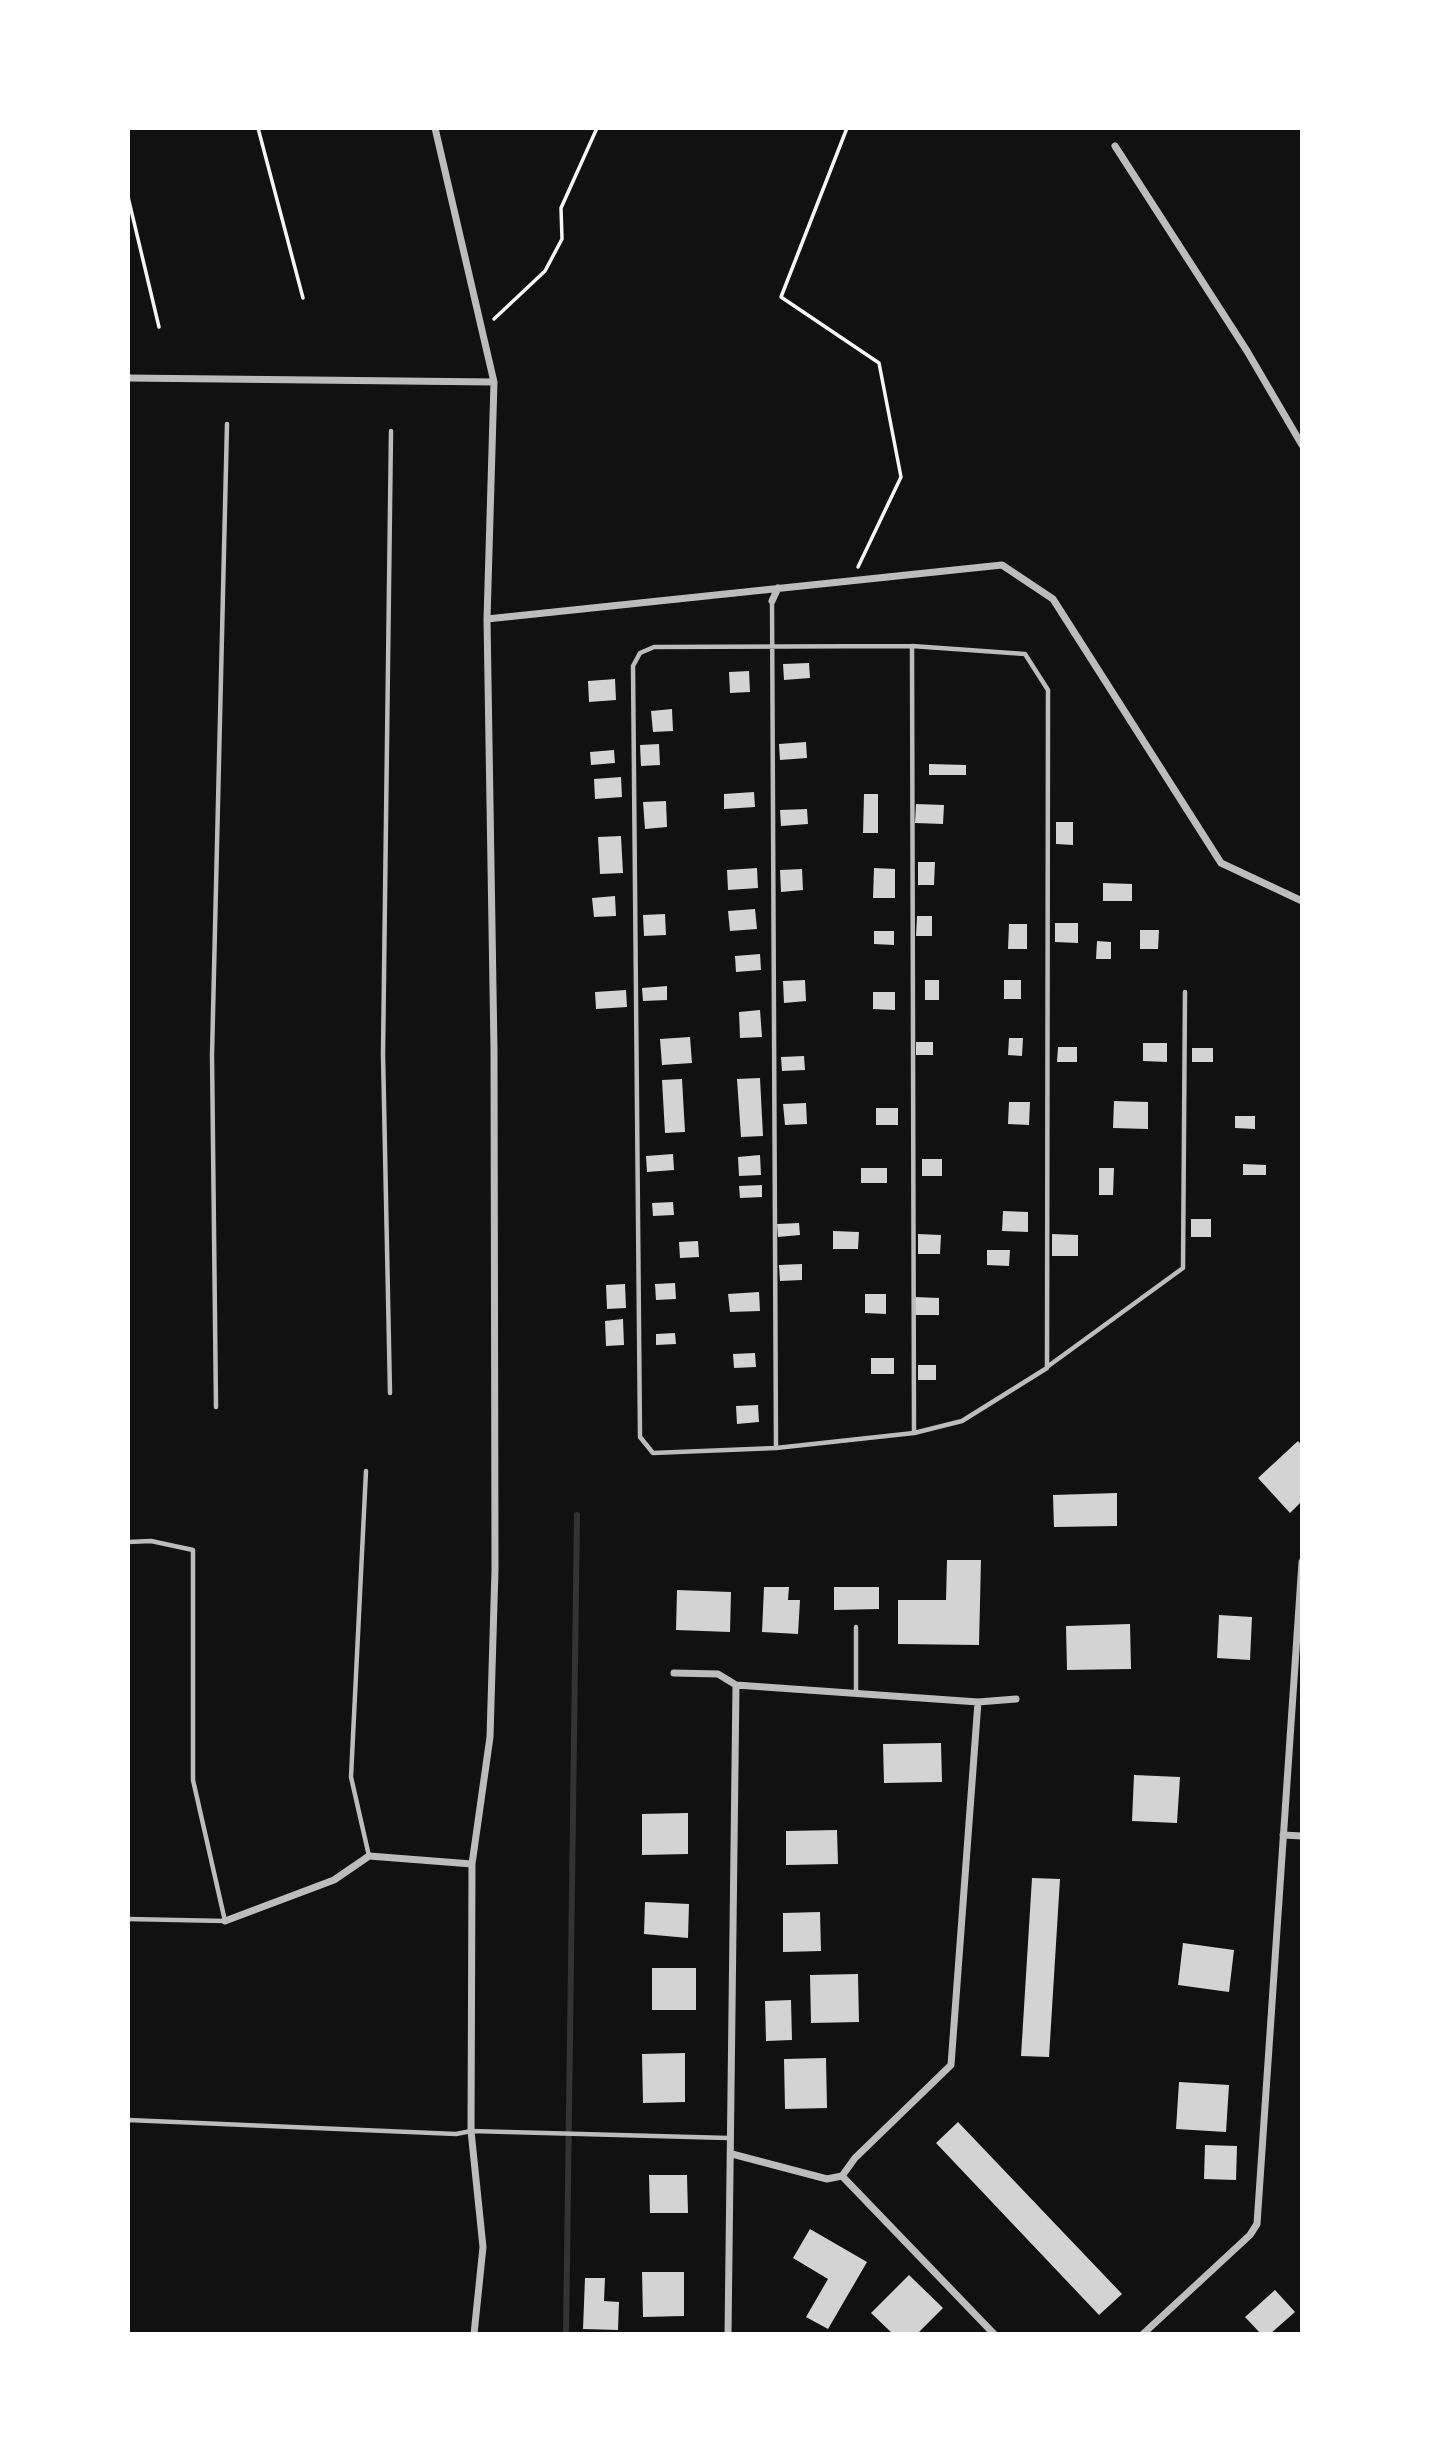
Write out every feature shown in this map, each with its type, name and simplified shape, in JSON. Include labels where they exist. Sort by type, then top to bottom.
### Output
[{"type":"street","points":[[435,128],[494,382],[487,619],[494,1050],[495,1570],[489,1737],[472,1864],[471,2131],[483,2247],[474,2334]]},
{"type":"street","points":[[1115,146],[1247,351],[1302,445]]},
{"type":"street","points":[[128,378],[494,382]]},
{"type":"street","points":[[487,619],[1002,565],[1054,599],[1221,863],[1302,901]]},
{"type":"street","points":[[772,601],[778,588]]},
{"type":"street","points":[[1143,2334],[1250,2235],[1257,2224],[1302,1562]]},
{"type":"street","points":[[674,1673],[718,1674],[736,1685],[978,1702],[1016,1699]]},
{"type":"street","points":[[727,2334],[732,2154],[728,2138],[736,1685]]},
{"type":"street","points":[[732,2154],[827,2179],[842,2176],[855,2158],[951,2065],[978,1702]]},
{"type":"street","points":[[1283,1835],[1302,1836]]},
{"type":"street","points":[[225,1921],[334,1880],[369,1856],[472,1864]]},
{"type":"street","points":[[842,2176],[994,2334]]},
{"type":"lane","points":[[215,1407],[212,1055],[227,424]]},
{"type":"lane","points":[[390,1393],[383,1054],[391,431]]},
{"type":"lane","points":[[772,601],[776,1448]]},
{"type":"lane","points":[[912,646],[915,1433]]},
{"type":"lane","points":[[1047,1368],[1048,690],[1025,654],[912,646],[654,647],[640,653],[633,667],[640,1437],[649,1449],[659,1454],[776,1448],[915,1433],[962,1421],[1047,1368],[1182,1268],[1185,992]]},
{"type":"lane","points":[[366,1471],[352,1777],[369,1856]]},
{"type":"lane","points":[[128,1542],[151,1541],[193,1550],[193,1780],[225,1921],[128,1919]]},
{"type":"lane","points":[[856,1627],[856,1694]]},
{"type":"lane","points":[[128,2120],[456,2134],[471,2131],[728,2138]]},
{"type":"path","points":[[258,128],[303,298]]},
{"type":"path","points":[[482,331],[545,271],[562,239],[561,208],[597,128]]},
{"type":"path","points":[[846,128],[781,297],[880,363],[901,477],[852,581]]},
{"type":"path","points":[[128,197],[159,327]]},
{"type":"building","points":[[809,663],[810,678],[784,680],[783,664]]},
{"type":"building","points":[[749,671],[750,692],[730,693],[729,672]]},
{"type":"building","points":[[615,679],[616,700],[589,702],[588,681]]},
{"type":"building","points":[[672,709],[673,731],[653,732],[651,711]]},
{"type":"building","points":[[806,742],[807,758],[780,760],[779,744]]},
{"type":"building","points":[[659,744],[660,765],[641,766],[640,745]]},
{"type":"building","points":[[614,750],[615,763],[591,765],[590,752]]},
{"type":"building","points":[[929,764],[966,765],[966,775],[929,775]]},
{"type":"building","points":[[621,777],[622,797],[595,799],[594,779]]},
{"type":"building","points":[[754,792],[755,807],[724,809],[724,794]]},
{"type":"building","points":[[864,794],[878,794],[878,833],[863,833]]},
{"type":"building","points":[[666,801],[667,827],[645,829],[643,802]]},
{"type":"building","points":[[916,804],[944,805],[943,824],[915,823]]},
{"type":"building","points":[[807,809],[808,824],[781,826],[780,810]]},
{"type":"building","points":[[1056,822],[1073,822],[1073,845],[1056,844]]},
{"type":"building","points":[[621,836],[623,873],[600,874],[598,837]]},
{"type":"building","points":[[918,862],[935,862],[934,885],[918,885]]},
{"type":"building","points":[[757,868],[758,888],[728,890],[727,870]]},
{"type":"building","points":[[874,868],[895,869],[895,898],[873,898]]},
{"type":"building","points":[[802,869],[803,890],[781,892],[780,870]]},
{"type":"building","points":[[1103,883],[1132,884],[1132,901],[1103,901]]},
{"type":"building","points":[[615,896],[616,916],[594,917],[592,898]]},
{"type":"building","points":[[755,909],[757,929],[730,931],[728,911]]},
{"type":"building","points":[[665,914],[666,935],[644,936],[643,915]]},
{"type":"building","points":[[917,916],[932,916],[932,936],[916,936]]},
{"type":"building","points":[[1055,923],[1078,923],[1078,943],[1055,942]]},
{"type":"building","points":[[1009,924],[1027,924],[1027,949],[1008,949]]},
{"type":"building","points":[[1140,930],[1159,930],[1158,949],[1140,949]]},
{"type":"building","points":[[874,931],[894,931],[894,945],[874,944]]},
{"type":"building","points":[[1097,941],[1111,942],[1111,959],[1096,959]]},
{"type":"building","points":[[760,954],[761,970],[736,972],[735,956]]},
{"type":"building","points":[[805,980],[806,1001],[784,1003],[783,981]]},
{"type":"building","points":[[925,980],[939,980],[939,1000],[925,1000]]},
{"type":"building","points":[[1004,980],[1021,980],[1021,999],[1004,999]]},
{"type":"building","points":[[667,986],[667,1000],[643,1001],[642,988]]},
{"type":"building","points":[[626,990],[627,1007],[596,1009],[595,992]]},
{"type":"building","points":[[873,992],[895,992],[895,1010],[873,1009]]},
{"type":"building","points":[[760,1010],[762,1037],[740,1038],[739,1012]]},
{"type":"building","points":[[690,1037],[692,1063],[662,1065],[660,1039]]},
{"type":"building","points":[[1009,1038],[1023,1038],[1022,1056],[1008,1055]]},
{"type":"building","points":[[916,1042],[933,1042],[933,1055],[916,1055]]},
{"type":"building","points":[[1143,1043],[1167,1043],[1167,1062],[1143,1061]]},
{"type":"building","points":[[1058,1047],[1077,1047],[1077,1062],[1057,1062]]},
{"type":"building","points":[[1192,1048],[1213,1048],[1213,1062],[1192,1062]]},
{"type":"building","points":[[804,1056],[805,1070],[782,1071],[781,1057]]},
{"type":"building","points":[[760,1078],[763,1136],[741,1137],[737,1079]]},
{"type":"building","points":[[682,1079],[685,1132],[665,1133],[662,1080]]},
{"type":"building","points":[[1114,1101],[1148,1102],[1148,1129],[1113,1128]]},
{"type":"building","points":[[1009,1102],[1030,1102],[1029,1125],[1008,1124]]},
{"type":"building","points":[[806,1103],[807,1124],[785,1125],[783,1104]]},
{"type":"building","points":[[876,1108],[898,1108],[898,1125],[876,1125]]},
{"type":"building","points":[[1235,1116],[1255,1116],[1255,1129],[1235,1128]]},
{"type":"building","points":[[673,1154],[674,1170],[647,1172],[646,1156]]},
{"type":"building","points":[[760,1155],[761,1175],[739,1176],[738,1157]]},
{"type":"building","points":[[922,1159],[942,1159],[942,1176],[922,1176]]},
{"type":"building","points":[[1243,1164],[1266,1165],[1266,1175],[1243,1175]]},
{"type":"building","points":[[861,1168],[887,1168],[887,1183],[861,1183]]},
{"type":"building","points":[[1099,1168],[1114,1168],[1113,1195],[1099,1195]]},
{"type":"building","points":[[762,1185],[762,1197],[740,1198],[739,1186]]},
{"type":"building","points":[[673,1202],[674,1215],[653,1216],[652,1203]]},
{"type":"building","points":[[1003,1211],[1028,1212],[1028,1232],[1002,1231]]},
{"type":"building","points":[[1191,1219],[1211,1219],[1211,1237],[1191,1237]]},
{"type":"building","points":[[799,1223],[800,1235],[778,1237],[777,1224]]},
{"type":"building","points":[[833,1231],[859,1232],[858,1249],[833,1249]]},
{"type":"building","points":[[918,1234],[941,1235],[940,1254],[918,1254]]},
{"type":"building","points":[[1052,1234],[1078,1235],[1078,1256],[1052,1256]]},
{"type":"building","points":[[698,1241],[699,1257],[680,1258],[679,1242]]},
{"type":"building","points":[[987,1250],[1010,1250],[1009,1266],[987,1265]]},
{"type":"building","points":[[802,1264],[802,1280],[780,1281],[779,1265]]},
{"type":"building","points":[[675,1283],[676,1299],[656,1300],[655,1284]]},
{"type":"building","points":[[625,1284],[626,1308],[607,1309],[606,1285]]},
{"type":"building","points":[[759,1292],[760,1311],[730,1312],[728,1294]]},
{"type":"building","points":[[865,1294],[886,1294],[886,1314],[865,1313]]},
{"type":"building","points":[[915,1297],[939,1298],[939,1315],[915,1315]]},
{"type":"building","points":[[623,1319],[624,1345],[606,1346],[605,1321]]},
{"type":"building","points":[[675,1333],[676,1344],[656,1345],[656,1334]]},
{"type":"building","points":[[755,1353],[756,1367],[734,1368],[733,1354]]},
{"type":"building","points":[[871,1358],[894,1358],[894,1374],[871,1374]]},
{"type":"building","points":[[918,1365],[936,1365],[936,1380],[918,1380]]},
{"type":"building","points":[[758,1405],[759,1422],[737,1424],[736,1406]]},
{"type":"building","points":[[1298,1441],[1302,1446],[1302,1501],[1290,1513],[1258,1478]]},
{"type":"building","points":[[1117,1493],[1117,1526],[1054,1527],[1053,1495]]},
{"type":"building","points":[[947,1560],[981,1560],[979,1645],[898,1644],[898,1600],[946,1600]]},
{"type":"building","points":[[764,1587],[789,1587],[788,1600],[800,1600],[798,1634],[762,1632]]},
{"type":"building","points":[[834,1587],[879,1587],[879,1609],[834,1610]]},
{"type":"building","points":[[677,1590],[731,1592],[730,1632],[676,1630]]},
{"type":"building","points":[[1219,1615],[1252,1617],[1250,1660],[1217,1658]]},
{"type":"building","points":[[1130,1624],[1131,1669],[1067,1670],[1066,1626]]},
{"type":"building","points":[[941,1743],[942,1782],[884,1783],[883,1744]]},
{"type":"building","points":[[1134,1775],[1180,1777],[1177,1823],[1132,1821]]},
{"type":"building","points":[[688,1813],[688,1854],[642,1855],[642,1814]]},
{"type":"building","points":[[837,1830],[838,1864],[786,1865],[786,1831]]},
{"type":"building","points":[[1032,1878],[1060,1879],[1049,2057],[1021,2056]]},
{"type":"building","points":[[645,1902],[689,1904],[688,1938],[644,1934]]},
{"type":"building","points":[[820,1912],[821,1951],[783,1952],[783,1913]]},
{"type":"building","points":[[1183,1943],[1234,1950],[1229,1992],[1178,1985]]},
{"type":"building","points":[[652,1968],[696,1968],[696,2010],[652,2010]]},
{"type":"building","points":[[858,1974],[859,2022],[811,2023],[810,1975]]},
{"type":"building","points":[[791,2000],[792,2040],[766,2041],[765,2001]]},
{"type":"building","points":[[685,2053],[685,2102],[643,2103],[642,2054]]},
{"type":"building","points":[[826,2058],[827,2108],[785,2109],[784,2059]]},
{"type":"building","points":[[1179,2082],[1229,2085],[1226,2132],[1176,2129]]},
{"type":"building","points":[[958,2122],[1122,2294],[1099,2315],[936,2143]]},
{"type":"building","points":[[1205,2145],[1237,2146],[1236,2180],[1204,2179]]},
{"type":"building","points":[[649,2175],[687,2175],[688,2213],[650,2213]]},
{"type":"building","points":[[810,2229],[867,2262],[828,2329],[806,2317],[828,2279],[793,2258]]},
{"type":"building","points":[[642,2272],[684,2272],[684,2316],[643,2317]]},
{"type":"building","points":[[909,2275],[943,2308],[917,2334],[893,2334],[871,2313]]},
{"type":"building","points":[[585,2278],[605,2278],[604,2301],[619,2302],[618,2330],[583,2329]]},
{"type":"building","points":[[1275,2290],[1295,2312],[1270,2334],[1261,2334],[1245,2317]]},
{"type":"waterway","points":[[566,2334],[577,1515]]}]
